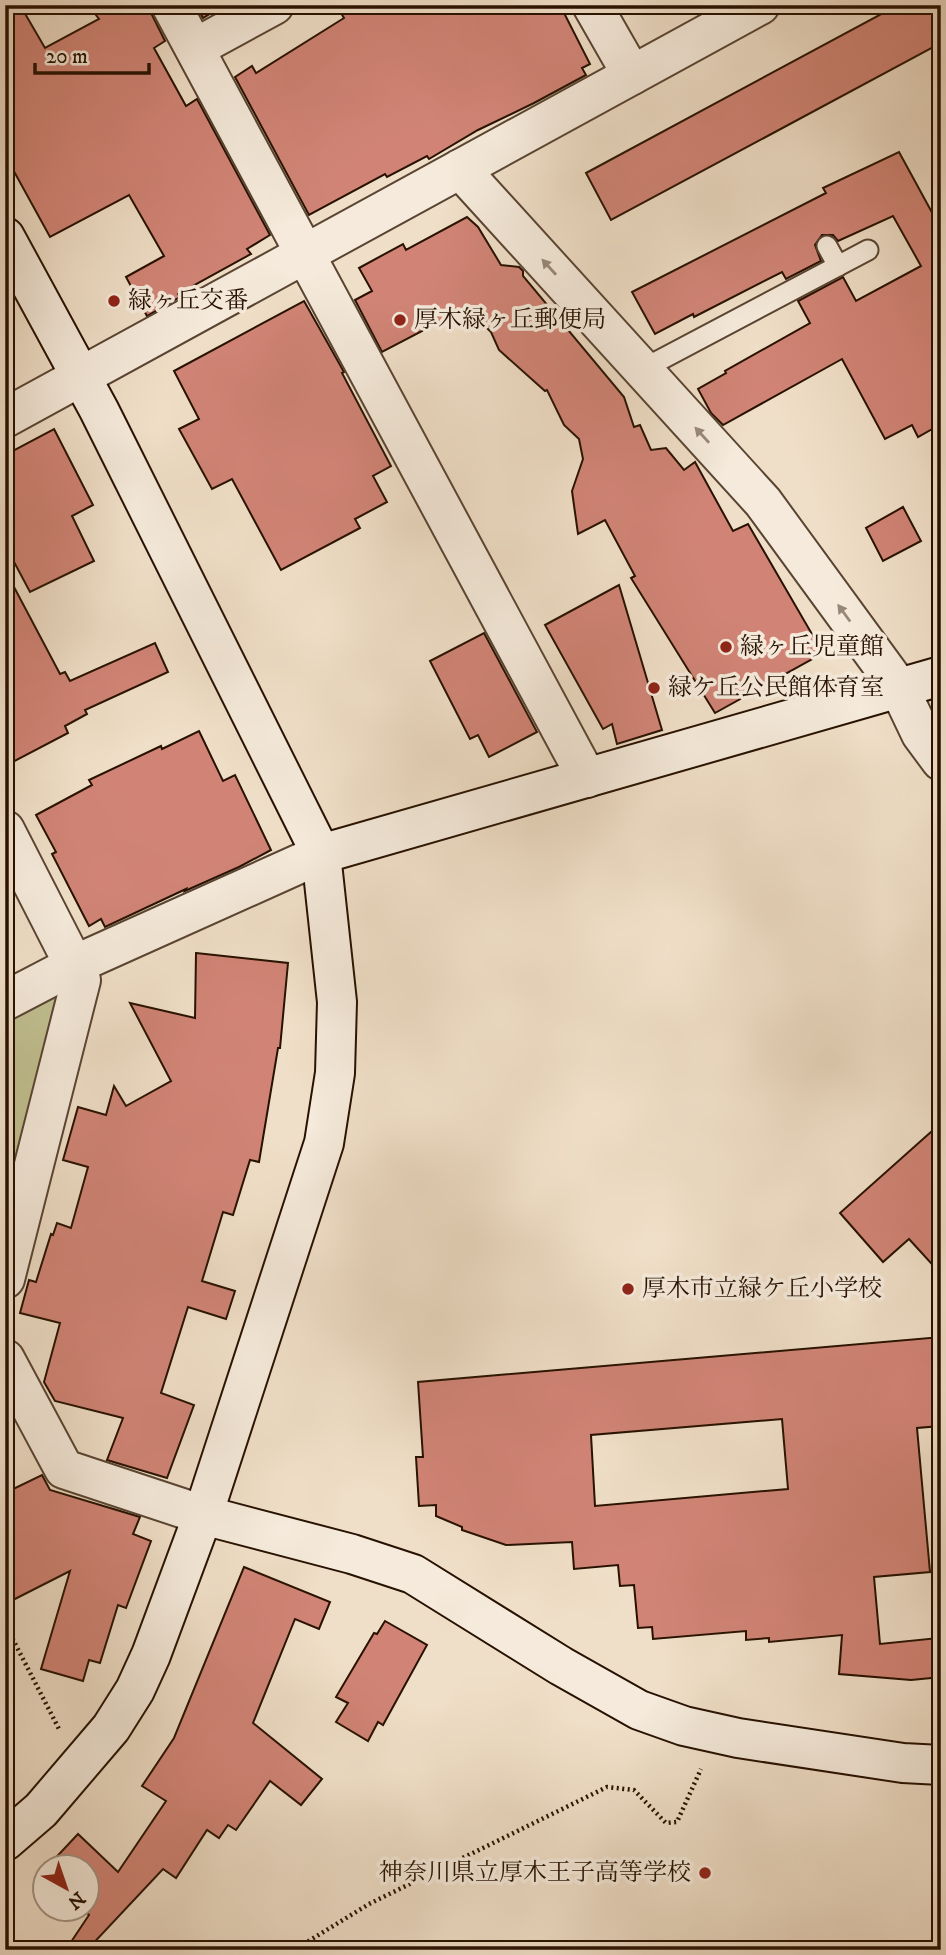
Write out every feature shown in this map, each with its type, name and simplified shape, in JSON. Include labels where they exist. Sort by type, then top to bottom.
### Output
[{"type":"street","points":[[171,5],[587,778]]},
{"type":"street","points":[[195,48],[274,5]]},
{"type":"street","points":[[592,5],[632,75]]},
{"type":"street","points":[[5,418],[760,5]]},
{"type":"street","points":[[460,169],[763,502],[899,688],[921,734],[941,761]]},
{"type":"street","points":[[5,237],[82,377],[321,854],[337,1002],[335,1073],[324,1143],[203,1515],[135,1690],[111,1728],[41,1810],[5,1841]]},
{"type":"street","points":[[5,1001],[74,965],[321,854],[941,676]]},
{"type":"street","points":[[5,830],[81,980],[5,1279]]},
{"type":"street","points":[[5,1359],[64,1469],[203,1515],[352,1554],[413,1574],[561,1666],[639,1710],[684,1726],[903,1763],[941,1765]]},
{"type":"lane","points":[[827,246],[838,266]]},
{"type":"lane","points":[[643,369],[868,250]]},
{"type":"path","points":[[5,1624],[54,1719]]},
{"type":"path","points":[[294,1950],[369,1904],[607,1787],[634,1790],[666,1823],[677,1822],[718,1733]]},
{"type":"shaded area","points":[[54,993],[63,1002],[5,1217],[5,1018]]},
{"type":"building","points":[[5,5],[20,5],[45,48],[99,19],[96,15],[114,5],[149,5],[165,41],[154,48],[186,106],[197,99],[270,235],[247,249],[251,254],[178,294],[180,297],[147,316],[126,277],[164,256],[129,195],[50,237],[5,155]]},
{"type":"building","points":[[196,5],[224,5],[203,18]]},
{"type":"building","points":[[336,5],[560,5],[590,64],[582,68],[586,75],[534,103],[478,130],[429,159],[427,156],[387,177],[385,174],[309,215],[235,77],[252,66],[256,73],[344,18]]},
{"type":"building","points":[[898,5],[941,5],[941,43],[611,220],[586,173]]},
{"type":"building","points":[[899,152],[941,229],[941,424],[918,437],[912,425],[885,439],[842,359],[723,425],[711,413],[698,389],[810,323],[798,301],[843,277],[856,301],[921,266],[893,216],[838,241],[833,235],[822,235],[815,245],[821,261],[786,279],[782,272],[655,334],[632,292],[826,193],[823,188]]},
{"type":"building","points":[[467,217],[478,227],[501,265],[519,267],[523,271],[523,276],[624,397],[634,427],[640,425],[651,450],[666,448],[684,470],[695,462],[733,531],[748,524],[823,653],[715,713],[631,578],[635,576],[605,520],[578,534],[572,491],[583,459],[579,439],[564,425],[547,390],[499,350],[491,332],[466,308],[382,352],[355,300],[372,291],[359,268],[403,244],[406,250]]},
{"type":"building","points":[[304,301],[344,372],[342,373],[391,466],[373,476],[387,502],[355,519],[360,528],[281,570],[232,479],[212,489],[179,429],[199,419],[174,371]]},
{"type":"building","points":[[54,429],[93,505],[72,516],[94,561],[30,592],[5,545],[5,455]]},
{"type":"building","points":[[903,507],[921,541],[883,561],[866,528]]},
{"type":"building","points":[[5,570],[60,674],[65,672],[70,681],[155,643],[168,672],[85,710],[87,714],[65,726],[68,733],[5,766]]},
{"type":"building","points":[[619,585],[662,730],[617,744],[612,724],[603,729],[545,625]]},
{"type":"building","points":[[484,633],[537,732],[489,757],[478,735],[470,739],[430,661]]},
{"type":"building","points":[[199,731],[223,781],[235,775],[271,850],[105,927],[101,919],[89,926],[52,854],[56,852],[36,815],[92,785],[89,780]]},
{"type":"building","points":[[196,953],[288,963],[280,1048],[259,1162],[250,1160],[233,1215],[223,1212],[202,1281],[235,1291],[226,1319],[188,1307],[161,1393],[194,1405],[167,1478],[107,1460],[123,1418],[55,1401],[44,1382],[60,1323],[20,1313],[29,1280],[36,1282],[57,1223],[71,1228],[88,1167],[63,1160],[78,1107],[106,1115],[114,1086],[126,1106],[171,1081],[130,1003],[195,1018]]},
{"type":"building","points":[[941,1123],[941,1274],[909,1239],[883,1262],[840,1213]]},
{"type":"building","points":[[941,1337],[941,1426],[917,1428],[930,1572],[874,1577],[880,1644],[938,1638],[941,1677],[911,1680],[839,1674],[842,1635],[769,1642],[769,1638],[746,1640],[746,1631],[653,1639],[652,1627],[638,1628],[634,1585],[620,1586],[618,1565],[574,1569],[572,1542],[506,1545],[462,1530],[462,1527],[436,1516],[436,1505],[419,1506],[416,1457],[423,1457],[418,1382]],"holes":[[[782,1419],[788,1489],[595,1506],[591,1435]]]},
{"type":"building","points":[[42,1475],[50,1490],[140,1517],[133,1534],[151,1541],[126,1608],[118,1605],[100,1663],[89,1660],[83,1681],[41,1669],[70,1571],[5,1604],[5,1493]]},
{"type":"building","points":[[244,1567],[330,1602],[319,1629],[295,1619],[253,1723],[322,1779],[301,1805],[270,1781],[236,1830],[228,1825],[219,1838],[207,1830],[176,1878],[163,1869],[87,1950],[81,1950],[71,1942],[83,1924],[102,1924],[102,1857],[118,1872],[166,1801],[142,1786],[174,1738]]},
{"type":"building","points":[[385,1621],[427,1645],[383,1725],[378,1722],[368,1741],[336,1722],[348,1703],[336,1697],[374,1633],[377,1634]]},
{"type":"building","points":[[78,1834],[99,1854],[59,1854]]},
{"type":"place","name":"緑ヶ丘交番","points":[[114,301]]},
{"type":"place","name":"厚木緑ヶ丘郵便局","points":[[400,320]]},
{"type":"place","name":"緑ヶ丘児童館","points":[[726,647]]},
{"type":"place","name":"緑ケ丘公民館体育室","points":[[654,688]]},
{"type":"place","name":"厚木市立緑ケ丘小学校","points":[[628,1289]]},
{"type":"place","name":"神奈川県立厚木王子高等学校","points":[[705,1873]]}]
